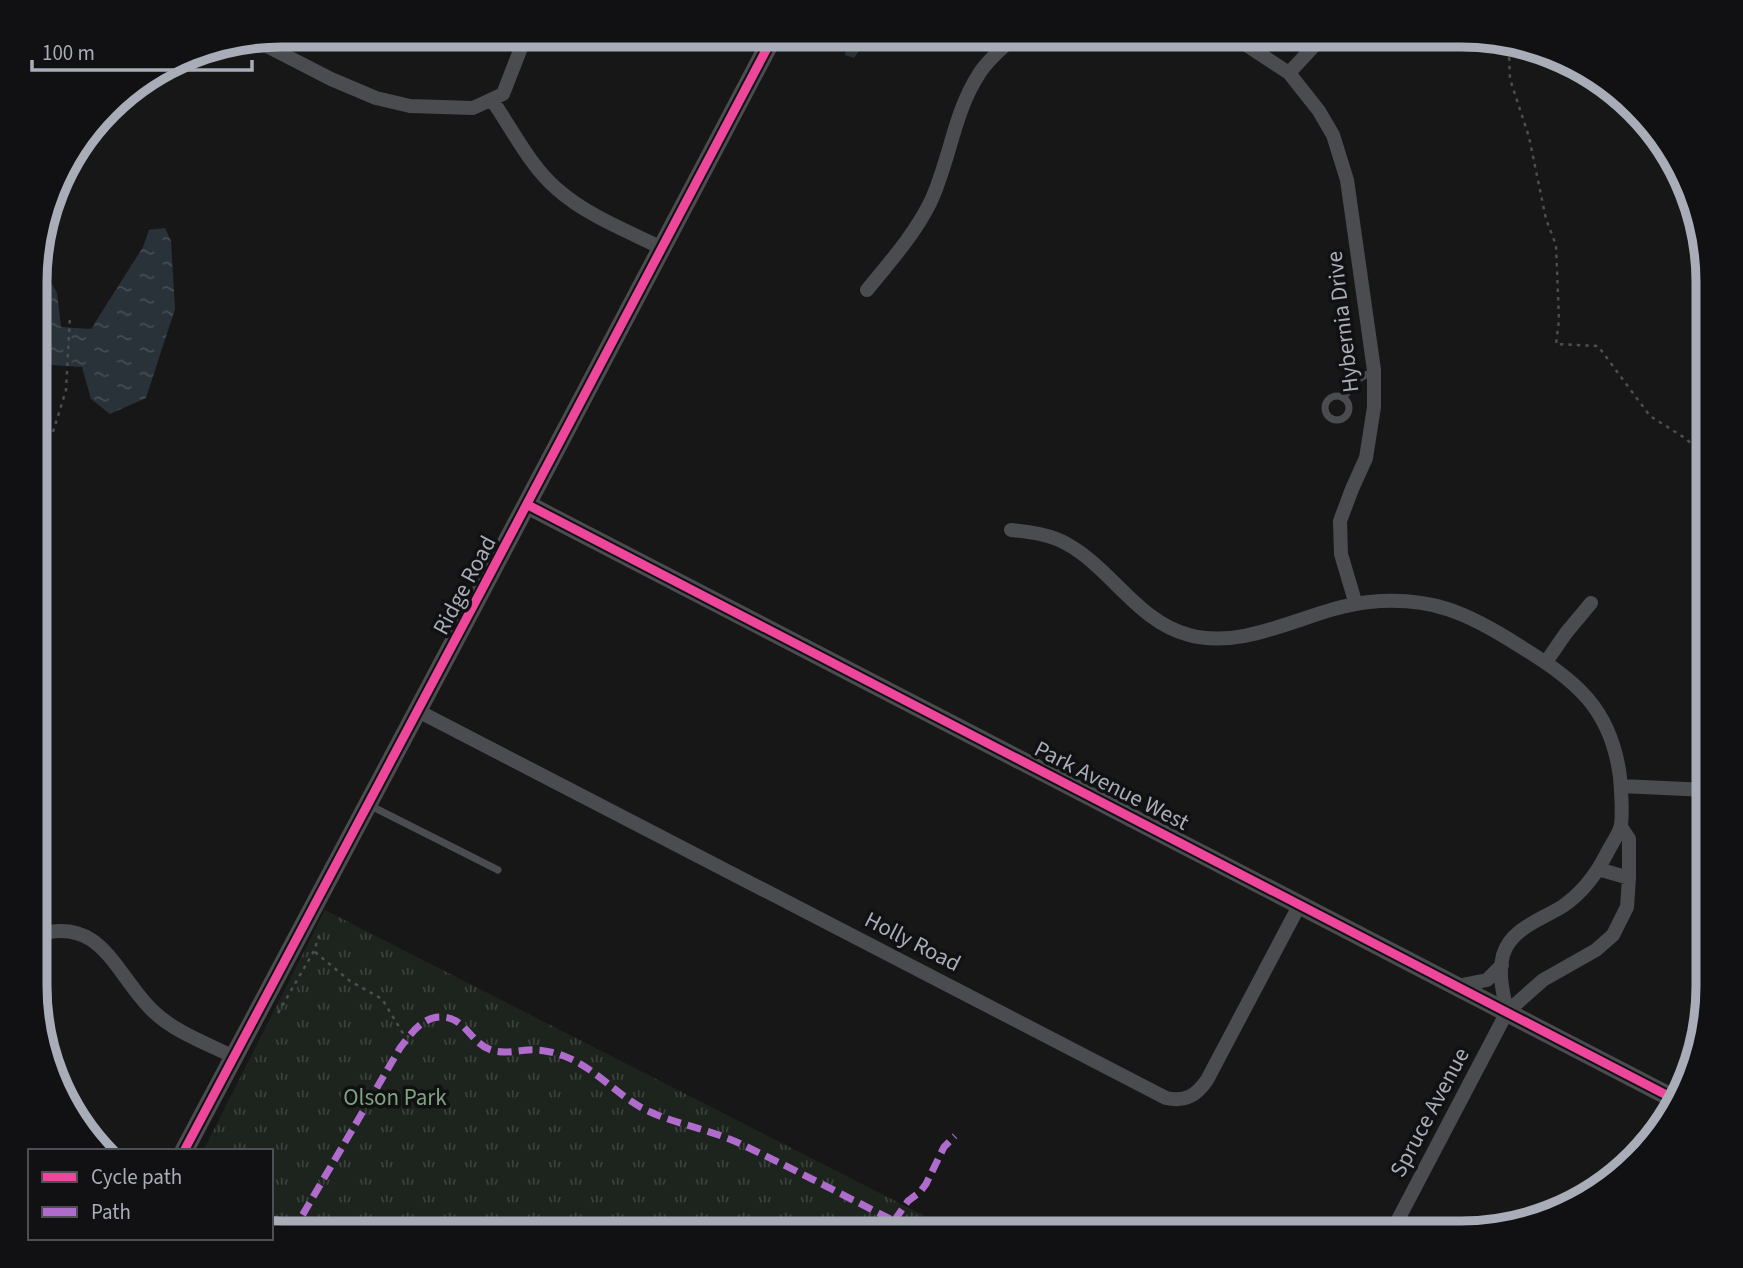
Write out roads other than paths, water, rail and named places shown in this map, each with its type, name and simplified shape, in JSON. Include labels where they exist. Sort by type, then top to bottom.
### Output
[{"type":"street","points":[[271,48],[331,79],[376,98],[410,106],[473,108],[503,94],[521,48]]},
{"type":"street","name":"Ridge Road","points":[[185,1149],[528,505],[767,48]]},
{"type":"street","points":[[867,290],[914,229],[929,204],[965,98],[981,71],[1003,48]]},
{"type":"street","name":"Hybernia Drive","points":[[1251,48],[1289,73],[1320,110],[1341,155],[1347,180],[1374,371],[1374,407],[1367,454],[1339,529],[1340,554],[1354,598],[1353,604]]},
{"type":"street","points":[[1289,73],[1313,48]]},
{"type":"street","points":[[492,100],[556,189],[595,215],[662,248]]},
{"type":"street","name":"Park Avenue West","points":[[528,505],[1668,1096]]},
{"type":"street","points":[[1011,530],[1055,538],[1067,544],[1093,563],[1155,620],[1189,635],[1220,639],[1353,604],[1409,601],[1444,607],[1479,620],[1571,680],[1594,704],[1606,724],[1617,757],[1621,786],[1621,827],[1598,869],[1565,904],[1529,924],[1504,953],[1500,979],[1507,1012],[1550,977],[1596,950],[1614,935],[1627,907],[1629,878],[1629,839],[1621,827]]},
{"type":"street","points":[[1546,662],[1591,603]]},
{"type":"street","name":"Holly Road","points":[[418,710],[1166,1098],[1176,1100],[1193,1096],[1207,1080],[1300,904]]},
{"type":"street","points":[[1621,786],[1695,789]]},
{"type":"street","points":[[1598,869],[1629,878]]},
{"type":"street","points":[[48,930],[69,932],[102,945],[155,1013],[234,1057]]},
{"type":"street","points":[[1457,986],[1487,980],[1502,965]]},
{"type":"street","name":"Spruce Avenue","points":[[1397,1221],[1507,1012]]},
{"type":"lane","points":[[1343,398],[1357,380],[1374,371]]},
{"type":"lane","points":[[368,804],[498,870]]},
{"type":"water","points":[[846,48],[861,48],[854,58],[845,55]]},
{"type":"water","points":[[165,228],[171,241],[175,309],[146,398],[110,414],[91,399],[82,367],[47,365],[47,276],[57,293],[61,327],[91,329],[143,247],[149,230]]},
{"type":"park label","name":"Olson Park","points":[[395,1097]]}]
